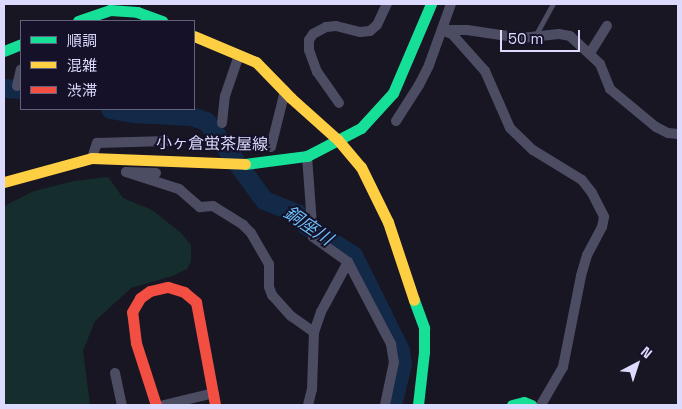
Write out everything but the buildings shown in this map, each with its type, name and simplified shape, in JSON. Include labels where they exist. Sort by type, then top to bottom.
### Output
[{"type":"street","points":[[339,102],[317,72],[309,50],[309,40],[313,34],[326,27],[336,26],[360,32],[370,31],[377,25],[387,4]]},
{"type":"street","name":"小ヶ倉蛍茶屋線","points":[[4,182],[92,158],[160,159],[252,164],[307,156],[361,128],[393,93],[431,4]]},
{"type":"street","points":[[396,121],[419,85],[442,30],[450,4]]},
{"type":"street","points":[[81,20],[110,10],[137,12],[159,20]]},
{"type":"street","points":[[590,53],[607,26]]},
{"type":"street","points":[[442,30],[467,30],[521,38],[565,34],[590,53],[600,64],[604,80],[610,89],[656,127],[668,133],[678,134]]},
{"type":"street","points":[[442,30],[452,34],[485,71],[510,128],[533,150],[582,180],[592,193],[604,217],[602,227],[587,256],[583,269],[571,318],[563,367],[541,405]]},
{"type":"street","points":[[195,36],[256,62],[338,140],[361,167],[376,194],[424,328],[424,352],[418,405]]},
{"type":"street","points":[[4,51],[20,44]]},
{"type":"street","points":[[222,123],[225,96],[239,55]]},
{"type":"street","points":[[17,86],[20,73]]},
{"type":"street","points":[[271,147],[285,91]]},
{"type":"street","points":[[92,158],[97,143],[166,141]]},
{"type":"street","points":[[307,156],[313,236],[348,262],[391,344],[394,362],[385,405]]},
{"type":"street","points":[[156,173],[126,172],[179,189],[200,207],[213,206],[244,225],[251,233],[269,264],[268,275],[272,295],[291,316],[314,332]]},
{"type":"street","points":[[308,405],[312,389],[314,332],[321,312],[348,262]]},
{"type":"street","points":[[156,405],[136,343],[132,317],[134,305],[140,298],[160,288],[176,288],[196,302],[215,399],[164,405]]},
{"type":"street","points":[[116,373],[122,405]]},
{"type":"street","points":[[512,405],[524,402],[531,405]]},
{"type":"lane","points":[[535,37],[552,4]]},
{"type":"green space","points":[[108,177],[123,198],[152,210],[180,232],[191,245],[191,262],[187,269],[172,276],[131,288],[95,321],[83,351],[90,405],[4,405],[4,206],[34,191],[74,181]]},
{"type":"waterway","name":"銅座川","points":[[4,88],[20,89]]},
{"type":"waterway","name":"銅座川","points":[[116,110],[132,113],[191,116],[206,121],[264,200],[297,213],[306,225],[353,255],[400,350],[402,364],[392,405]]},
{"type":"traffic: fast","points":[[245,164],[307,156],[361,128],[393,93],[431,4]]},
{"type":"traffic: fast","points":[[81,20],[110,10],[137,12],[159,20]]},
{"type":"traffic: fast","points":[[4,51],[20,44]]},
{"type":"traffic: fast","points":[[414,300],[424,328],[424,352],[418,405]]},
{"type":"traffic: fast","points":[[512,405],[524,402],[531,405]]},
{"type":"traffic: slow","points":[[195,36],[256,62],[291,98],[338,140],[361,167],[388,222],[414,300]]},
{"type":"traffic: slow","points":[[4,182],[92,158],[245,164]]},
{"type":"traffic: jam","points":[[156,405],[136,343],[132,312],[140,298],[150,291],[168,287],[184,292],[196,302],[215,405]]}]
